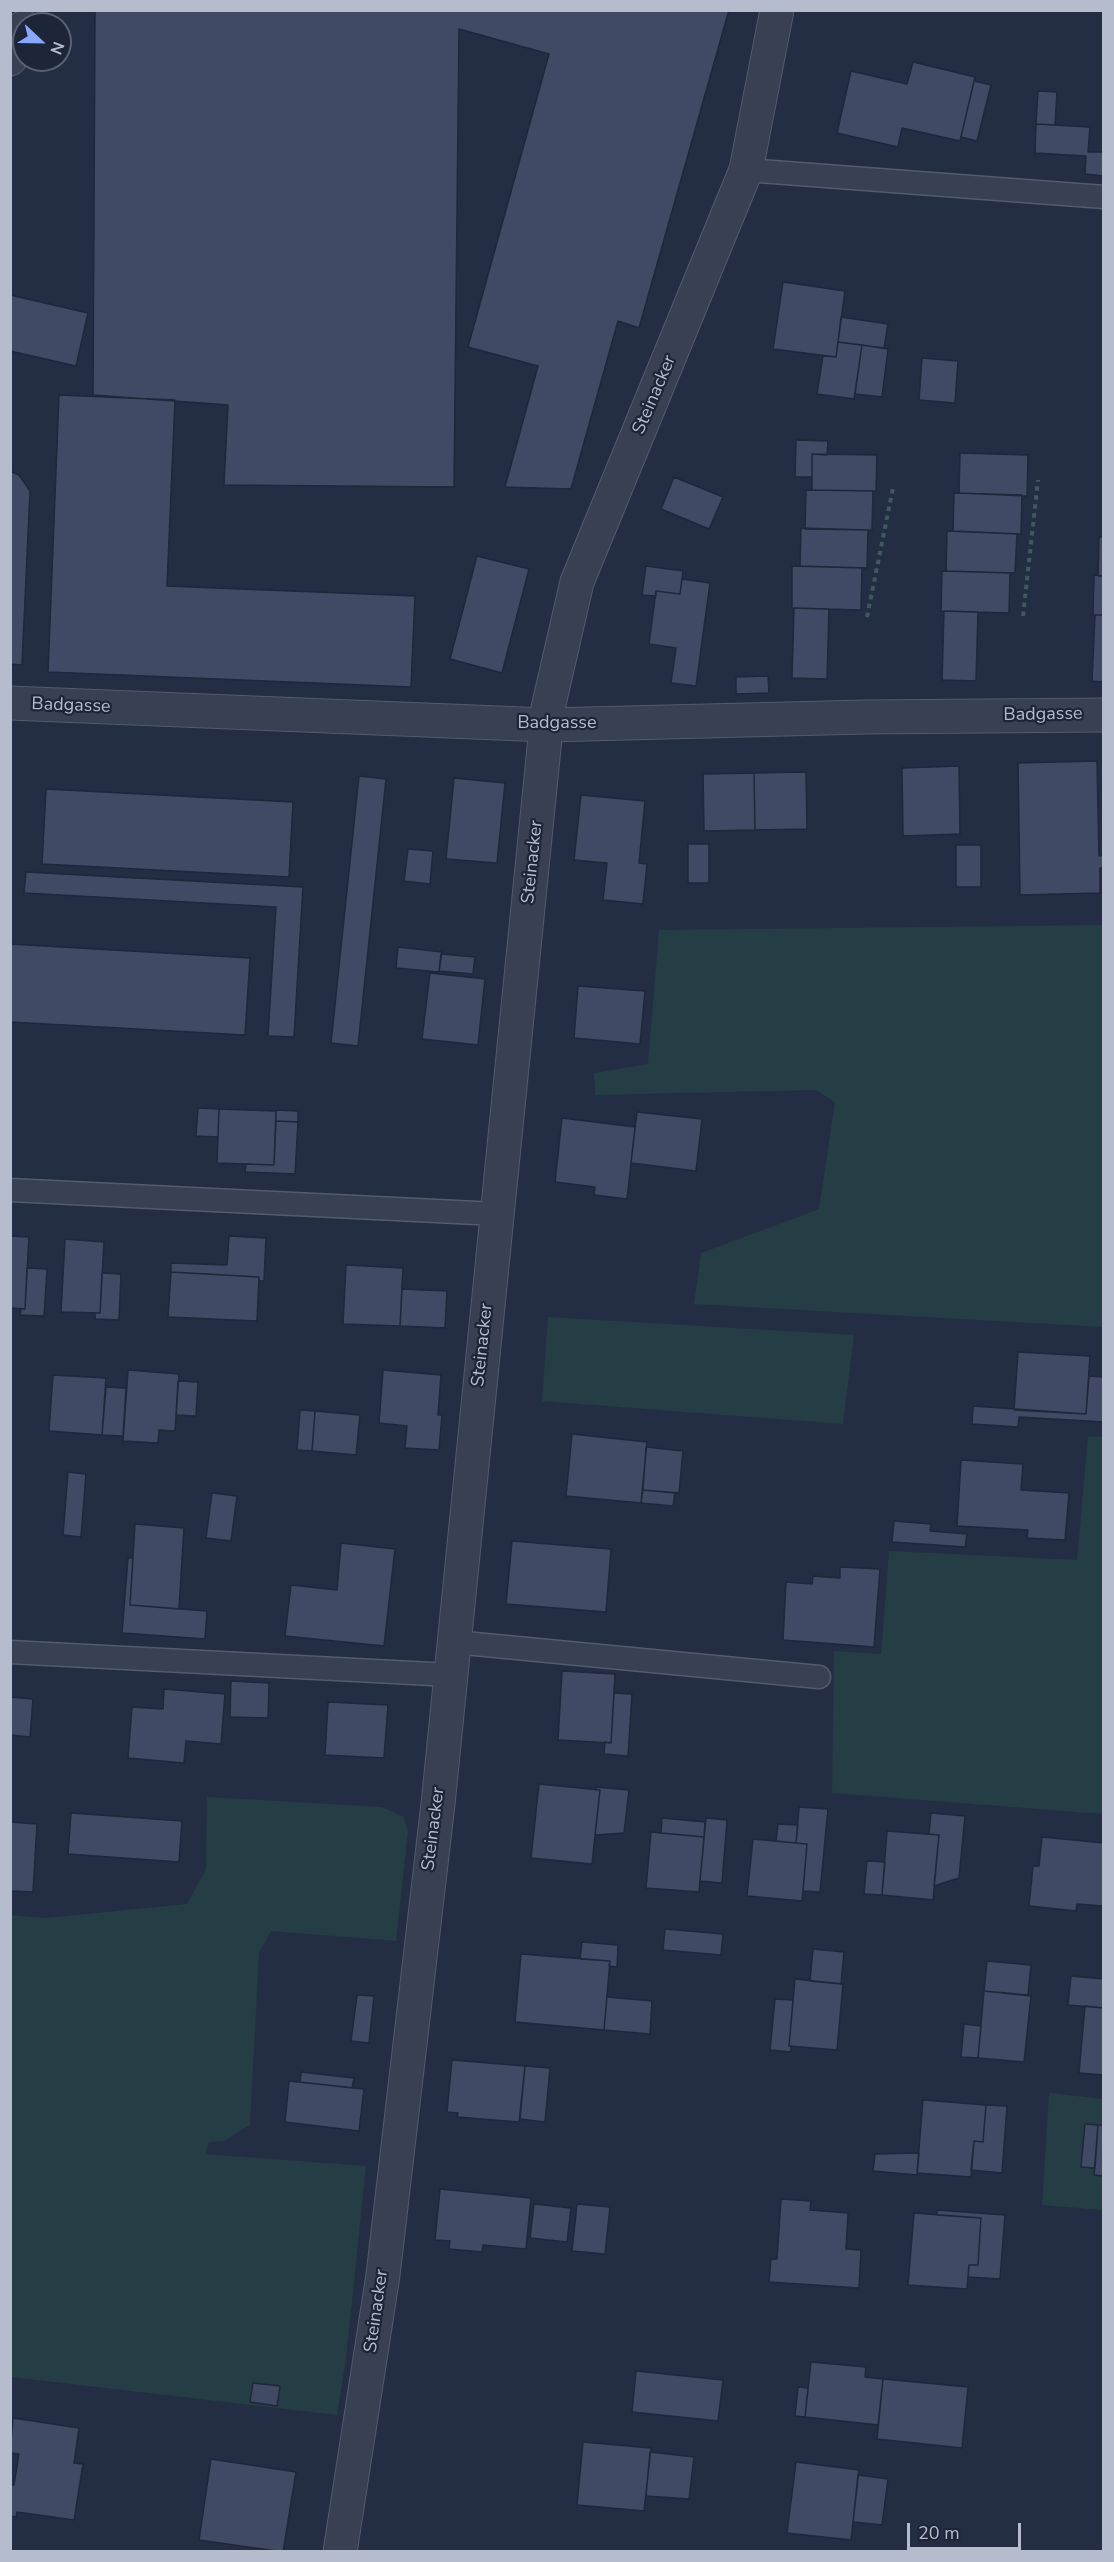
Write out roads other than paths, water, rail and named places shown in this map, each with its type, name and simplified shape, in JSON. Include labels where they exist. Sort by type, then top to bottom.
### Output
[{"type":"street","name":"Steinacker","points":[[340,2552],[383,2276],[451,1675],[548,708],[577,582],[746,170],[777,10]]},
{"type":"street","name":"Badgasse","points":[[10,703],[547,725],[865,717],[1104,715]]},
{"type":"lane","points":[[746,170],[1104,197]]},
{"type":"lane","points":[[10,1190],[498,1215]]},
{"type":"lane","points":[[454,1642],[819,1677]]},
{"type":"lane","points":[[10,1652],[451,1675]]}]
